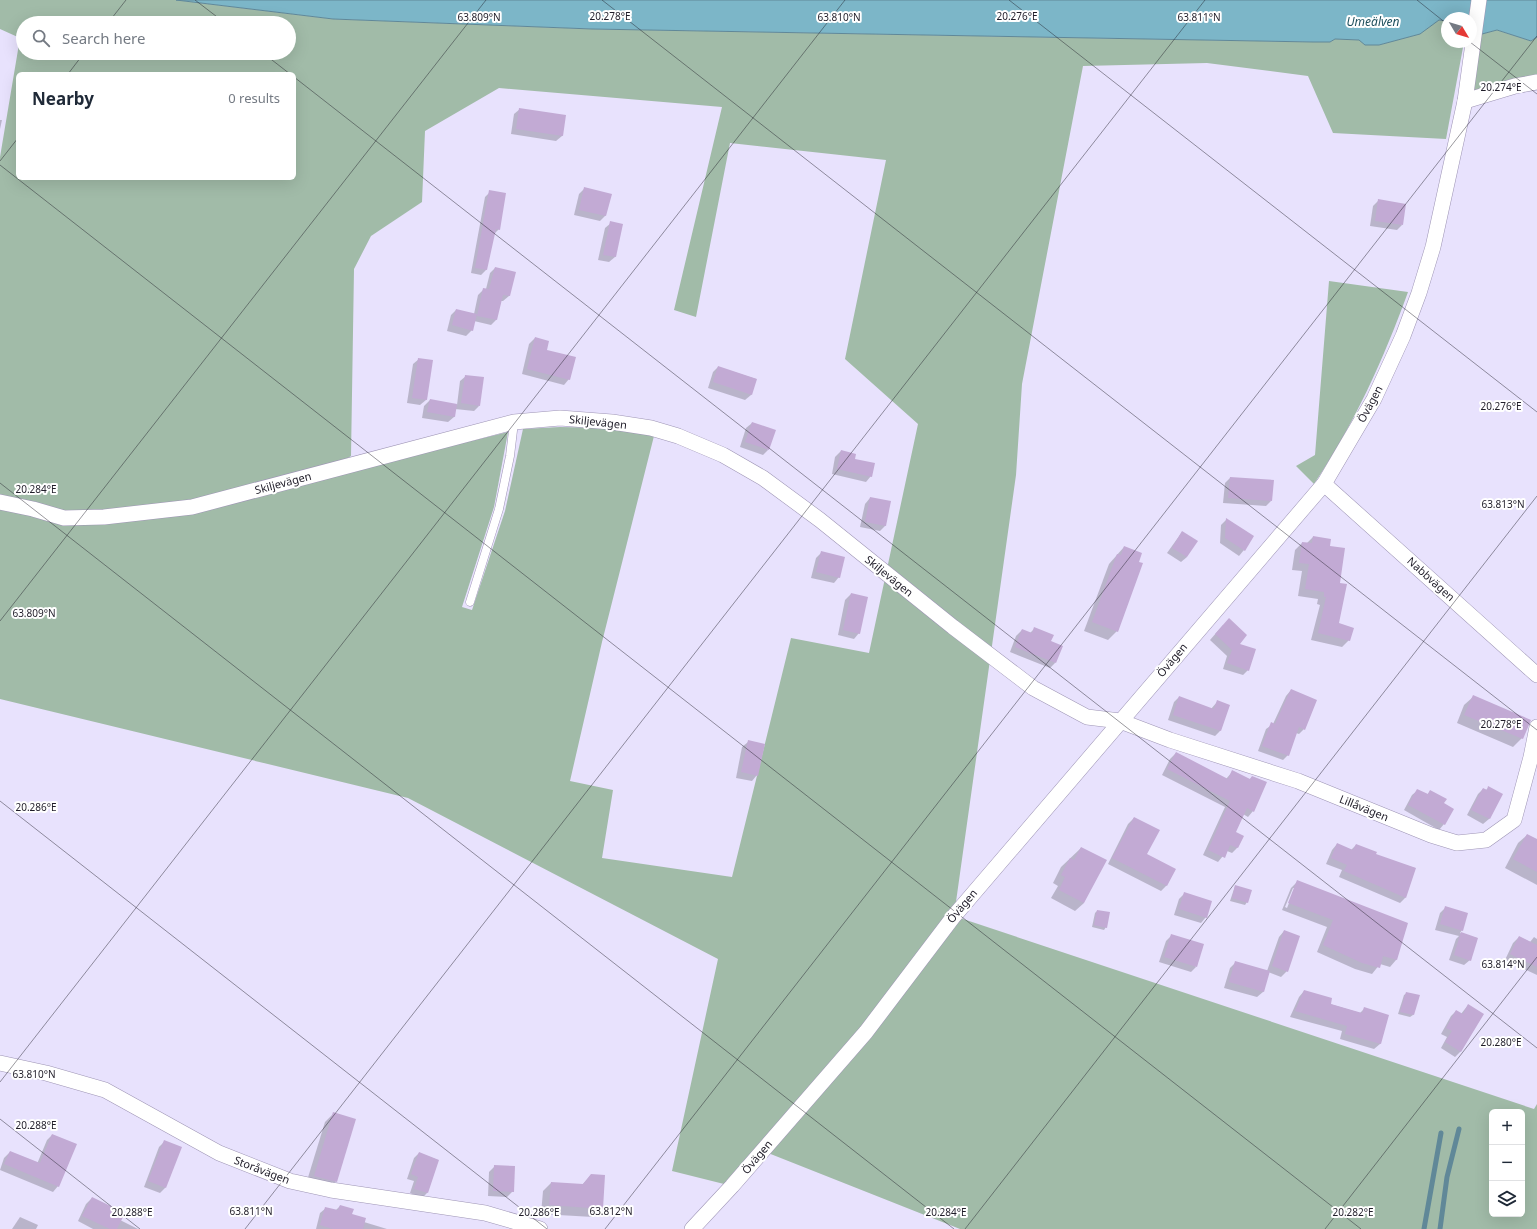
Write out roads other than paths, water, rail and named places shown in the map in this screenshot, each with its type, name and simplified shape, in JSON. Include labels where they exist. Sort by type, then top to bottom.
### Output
[{"type":"street","name":"Övägen","points":[[692,1229],[732,1186],[866,1032],[954,916],[1324,484],[1374,398],[1402,336],[1419,293],[1433,248],[1465,101],[1479,0]]},
{"type":"street","points":[[1465,101],[1515,86],[1537,82]]},
{"type":"street","name":"Skiljevägen","points":[[0,502],[33,509],[64,518],[104,517],[192,506],[514,422],[560,418],[612,422],[651,428],[678,436],[723,455],[763,478],[820,520],[953,627],[1033,688],[1087,717],[1120,721]]},
{"type":"street","name":"Nabbvägen","points":[[1324,484],[1537,675]]},
{"type":"street","name":"Lillåvägen","points":[[1120,721],[1170,740],[1298,781],[1431,835],[1457,843],[1486,840],[1514,820],[1531,758],[1537,727]]},
{"type":"street","name":"Storåvägen","points":[[0,1063],[46,1072],[105,1090],[220,1153],[290,1181],[331,1190],[485,1213],[540,1229]]},
{"type":"lane","points":[[470,602],[499,509],[510,456],[514,422]]},
{"type":"water","name":"Umeälven","points":[[176,0],[1537,0],[1537,37],[1531,41],[1497,30],[1482,34],[1477,33],[1477,12],[1441,12],[1441,20],[1439,20],[1420,34],[1379,45],[1365,45],[1359,40],[1335,39],[1330,42],[1313,42],[592,29],[333,19]]},
{"type":"waterway","points":[[1440,1229],[1447,1177],[1459,1129]]},
{"type":"waterway","points":[[1424,1229],[1441,1133]]}]
